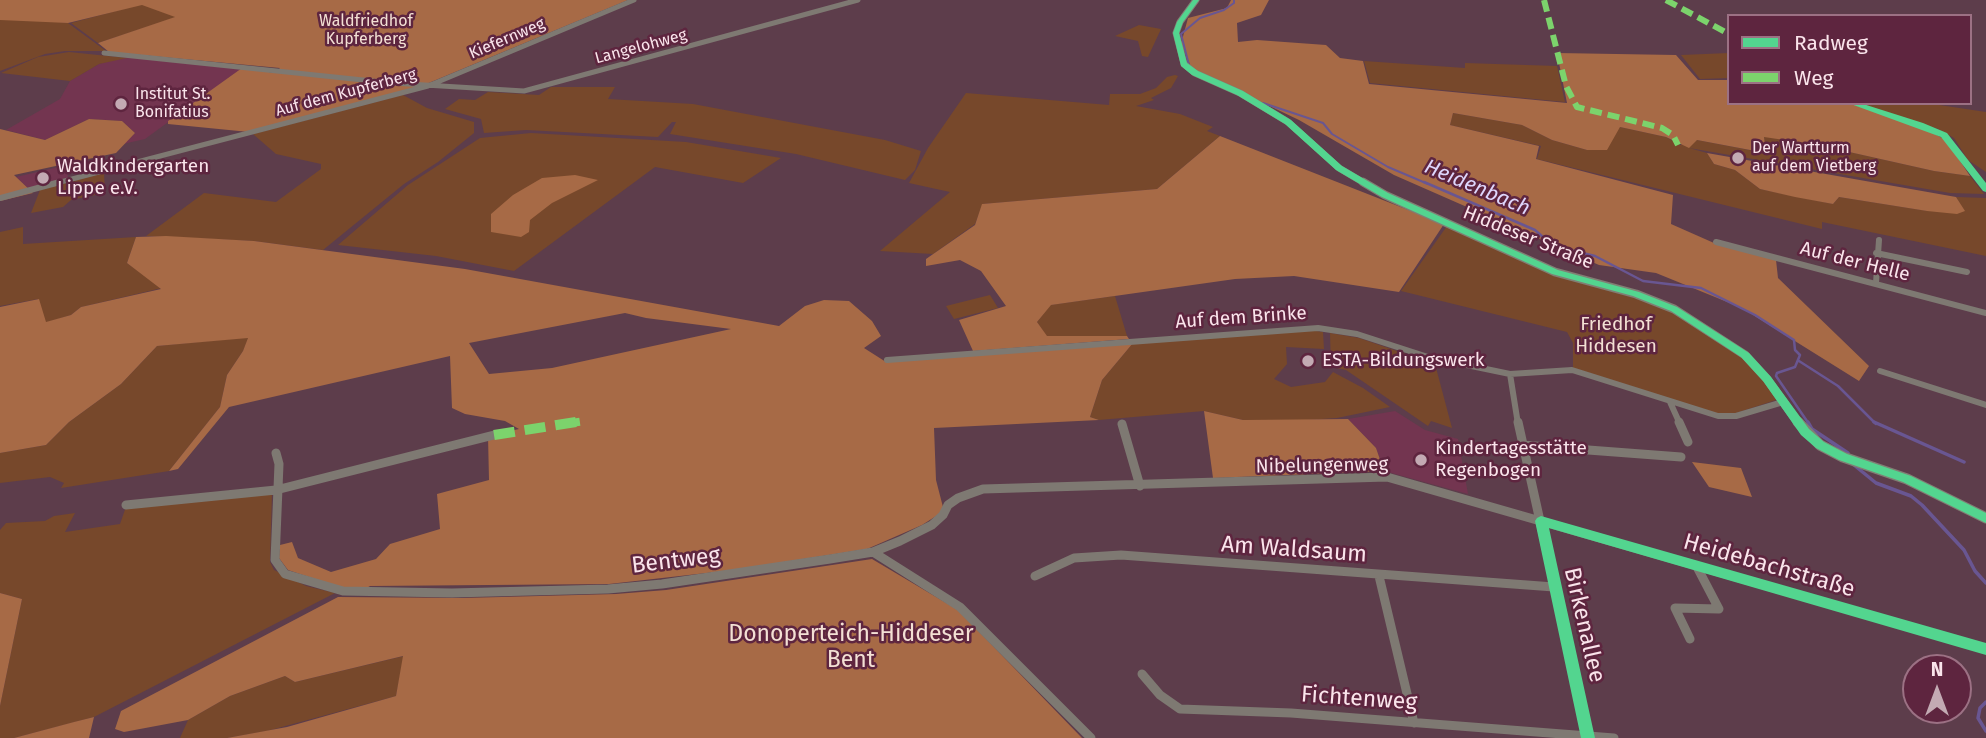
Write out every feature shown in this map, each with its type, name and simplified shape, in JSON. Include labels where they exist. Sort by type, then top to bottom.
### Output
[{"type":"main road","name":"Hiddeser Straße","points":[[1196,0],[1180,22],[1176,33],[1184,64],[1195,73],[1268,108],[1297,128],[1339,168],[1385,195],[1564,275],[1625,291],[1674,309],[1745,355],[1767,379],[1811,438],[1843,457],[1907,479],[1986,518]]},
{"type":"street","name":"Kiefernweg","points":[[428,86],[634,0]]},
{"type":"street","name":"Langelohweg","points":[[428,86],[536,89],[858,0]]},
{"type":"street","name":"Auf dem Kupferberg","points":[[104,53],[428,86]]},
{"type":"street","name":"Auf dem Kupferberg","points":[[0,198],[428,86]]},
{"type":"street","points":[[1876,283],[1879,240]]},
{"type":"street","name":"Auf der Helle","points":[[1716,242],[1986,313]]},
{"type":"street","points":[[1876,253],[1967,272]]},
{"type":"street","name":"Auf dem Brinke","points":[[887,360],[1308,328],[1357,334],[1428,358],[1510,374],[1572,370],[1718,416],[1736,416],[1783,402]]},
{"type":"street","points":[[1880,371],[1986,405]]},
{"type":"street","name":"Birkenallee","points":[[1510,374],[1522,445],[1588,736]]},
{"type":"street","points":[[1670,402],[1688,442]]},
{"type":"street","points":[[1122,424],[1140,486]]},
{"type":"street","points":[[125,505],[276,490],[494,435]]},
{"type":"street","points":[[1522,445],[1681,457]]},
{"type":"street","name":"Bentweg","points":[[276,453],[279,464],[275,560],[278,568],[285,574],[308,583],[343,591],[452,593],[608,589],[685,581],[873,552]]},
{"type":"street","name":"Nibelungenweg","points":[[873,552],[932,525],[952,502],[983,489],[1387,477],[1541,521]]},
{"type":"street","name":"Heidebachstraße","points":[[1541,521],[1986,649]]},
{"type":"street","points":[[873,552],[960,607],[1091,738]]},
{"type":"street","name":"Am Waldsaum","points":[[1035,576],[1074,558],[1091,555],[1554,587]]},
{"type":"street","name":"Heidebachstraße","points":[[1690,639],[1675,608],[1719,609],[1697,567]]},
{"type":"street","points":[[1379,576],[1414,723]]},
{"type":"street","name":"Fichtenweg","points":[[1142,674],[1160,695],[1181,709],[1291,713],[1614,738]]},
{"type":"shaded area","name":"Institut St. Bonifatius","points":[[125,57],[241,69],[145,139],[123,144],[135,133],[122,121],[89,119],[45,140],[6,130],[60,99],[70,81],[99,64]]},
{"type":"shaded area","name":"Waldkindergarten Lippe e.V.","points":[[67,165],[68,179],[29,189],[16,177]]},
{"type":"shaded area","name":"Kindertagesstätte Regenbogen","points":[[1395,411],[1425,430],[1458,439],[1468,494],[1384,471],[1376,448],[1348,419]]},
{"type":"green space","name":"Waldfriedhof Kupferberg","points":[[0,0],[628,0],[419,87],[249,132],[168,124],[168,121],[242,68],[275,73],[280,68],[109,52],[98,43],[175,17],[142,5],[68,23],[0,20]]},
{"type":"green space","points":[[1231,0],[1269,0],[1261,15],[1237,23],[1238,42],[1257,40],[1326,45],[1340,58],[1363,61],[1369,84],[1567,103],[1557,53],[1676,55],[1698,80],[1727,80],[1727,105],[1855,105],[1920,126],[1946,140],[1970,176],[1934,171],[1818,145],[1764,137],[1766,153],[1697,140],[1689,148],[1666,137],[1620,127],[1607,150],[1587,150],[1552,140],[1522,125],[1453,113],[1450,125],[1539,146],[1536,159],[1673,195],[1671,224],[1714,243],[1776,260],[1778,278],[1869,366],[1859,381],[1742,308],[1656,273],[1599,265],[1394,175],[1299,120],[1192,69],[1181,44],[1188,18],[1227,8]]},
{"type":"green space","points":[[142,4],[177,17],[98,43],[71,23]]},
{"type":"green space","points":[[33,19],[68,23],[106,51],[45,54],[0,71],[0,20]]},
{"type":"green space","points":[[1139,25],[1161,29],[1148,57],[1142,56],[1138,41],[1115,36]]},
{"type":"green space","points":[[69,52],[127,58],[99,64],[70,81],[1,73],[38,57]]},
{"type":"green space","points":[[1727,53],[1727,78],[1700,79],[1681,55]]},
{"type":"green space","points":[[1364,61],[1465,68],[1465,63],[1557,66],[1565,102],[1370,83]]},
{"type":"green space","points":[[1178,76],[1171,88],[1151,98],[1154,100],[1136,106],[1180,114],[1213,127],[1207,131],[1220,136],[1157,189],[983,204],[975,224],[933,254],[880,251],[950,192],[909,183],[928,148],[966,93],[1109,105],[1110,94],[1140,94],[1156,88],[1167,77]]},
{"type":"green space","points":[[551,87],[615,87],[608,99],[693,104],[885,140],[921,151],[915,170],[905,180],[796,154],[670,134],[676,122],[672,122],[658,137],[526,130],[484,133],[481,119],[445,109],[459,99],[475,100],[488,92],[539,95]]},
{"type":"green space","points":[[403,95],[427,108],[474,122],[474,133],[438,162],[404,184],[323,250],[254,241],[146,236],[204,193],[276,202],[321,169],[321,164],[276,154],[253,134]]},
{"type":"green space","points":[[1864,105],[1939,105],[1986,112],[1986,172],[1968,160],[1954,138],[1938,129]]},
{"type":"green space","points":[[1453,113],[1522,125],[1552,140],[1587,150],[1620,127],[1666,137],[1680,145],[1697,140],[1765,153],[1764,136],[1970,176],[1984,194],[1950,193],[1689,148],[1707,153],[1714,164],[1735,170],[1760,189],[1833,204],[1839,197],[1928,211],[1964,211],[1956,197],[1986,198],[1986,256],[1822,222],[1822,229],[1537,159],[1541,146],[1450,125]]},
{"type":"green space","points":[[89,119],[122,121],[135,133],[116,153],[14,175],[33,193],[0,201],[0,129],[45,140]]},
{"type":"green space","points":[[531,133],[686,142],[781,158],[743,183],[655,167],[514,271],[436,256],[338,245],[408,185],[480,138]]},
{"type":"green space","points":[[1220,136],[1444,224],[1399,292],[1294,276],[1235,279],[1051,305],[1037,322],[1047,336],[1127,336],[1129,339],[973,351],[959,320],[1006,306],[981,271],[960,260],[926,266],[926,259],[975,225],[982,204],[1157,189]]},
{"type":"green space","points":[[1707,153],[1956,197],[1965,211],[1957,214],[1927,211],[1839,197],[1833,204],[1795,197],[1760,189],[1735,170],[1714,164]]},
{"type":"green space","points":[[104,173],[105,193],[71,200],[63,207],[31,213],[40,190]]},
{"type":"green space","points":[[575,175],[598,180],[552,203],[530,220],[529,232],[521,237],[491,232],[491,214],[513,195],[542,178]]},
{"type":"green space","name":"Friedhof Hiddesen","points":[[1447,226],[1572,280],[1656,304],[1731,345],[1768,386],[1776,400],[1733,414],[1714,413],[1573,368],[1573,343],[1567,332],[1401,291]]},
{"type":"green space","points":[[23,227],[23,244],[136,237],[127,263],[162,288],[81,307],[71,315],[45,323],[38,299],[0,306],[0,232]]},
{"type":"green space","points":[[136,237],[254,241],[465,269],[779,326],[805,306],[824,300],[849,301],[872,321],[881,336],[864,348],[886,362],[1133,343],[1102,380],[1090,417],[1099,420],[934,428],[936,480],[944,511],[922,525],[867,549],[733,570],[609,584],[370,586],[362,591],[348,590],[288,570],[279,558],[280,545],[292,542],[298,558],[331,572],[376,559],[390,544],[440,529],[437,494],[489,480],[488,436],[519,429],[505,421],[465,414],[452,408],[450,356],[229,407],[178,469],[169,471],[220,407],[227,375],[248,338],[157,346],[121,384],[69,422],[46,445],[0,453],[0,307],[39,299],[46,322],[71,315],[81,307],[161,289],[127,263]],"holes":[[[625,313],[731,329],[552,368],[489,374],[469,343]]]},
{"type":"green space","points":[[990,295],[998,308],[954,319],[946,306]]},
{"type":"green space","points":[[1115,296],[1127,336],[1046,336],[1037,322],[1050,305]]},
{"type":"green space","points":[[1303,329],[1323,332],[1324,349],[1286,347],[1287,364],[1274,379],[1291,387],[1325,382],[1333,372],[1390,407],[1337,418],[1291,421],[1243,420],[1204,411],[1099,420],[1090,417],[1102,380],[1133,343]]},
{"type":"green space","points":[[1330,333],[1359,338],[1435,364],[1452,428],[1431,421],[1428,426],[1346,370],[1331,367]]},
{"type":"green space","points":[[249,337],[227,375],[220,407],[169,471],[61,488],[64,483],[50,477],[0,483],[0,453],[46,445],[69,422],[121,384],[157,346]]},
{"type":"green space","points":[[1204,411],[1243,420],[1348,419],[1376,448],[1384,471],[1213,478]]},
{"type":"green space","points":[[1692,462],[1741,468],[1752,497],[1709,487]]},
{"type":"green space","points":[[272,492],[270,562],[274,570],[306,586],[335,593],[94,717],[14,738],[0,738],[0,706],[22,599],[0,593],[0,530],[6,523],[45,521],[54,516],[75,513],[65,532],[120,524],[127,504]]},
{"type":"green space","name":"Donoperteich-Hiddeser Bent","points":[[872,559],[958,610],[1082,738],[227,738],[287,727],[396,696],[403,656],[295,682],[285,676],[230,696],[188,720],[124,732],[115,729],[121,711],[338,597],[463,598],[616,594],[666,590]]},
{"type":"green space","points":[[0,593],[22,599],[0,706]]},
{"type":"green space","points":[[404,656],[396,696],[267,731],[227,738],[180,738],[188,720],[230,696],[285,676],[295,682]]},
{"type":"green space","points":[[94,717],[89,738],[14,738],[74,722]]},
{"type":"waterway","name":"Heidenbach","points":[[1189,65],[1181,34],[1200,18],[1224,10],[1234,3],[1234,0]]},
{"type":"waterway","name":"Heidenbach","points":[[1263,103],[1323,123],[1332,134],[1388,167],[1428,184]]},
{"type":"waterway","name":"Heidenbach","points":[[1424,182],[1535,230],[1553,246],[1595,256],[1643,281],[1701,288],[1755,315],[1794,340],[1795,350],[1800,355],[1795,367],[1777,373],[1776,376],[1809,424]]},
{"type":"waterway","points":[[1799,361],[1838,386],[1874,422]]},
{"type":"waterway","name":"Heidenbach","points":[[1808,422],[1812,429],[1848,453]]},
{"type":"waterway","points":[[1874,422],[1964,462]]},
{"type":"waterway","name":"Heidenbach","points":[[1854,465],[1876,483],[1911,496],[1922,505],[1964,550],[1975,571],[1986,583]]},
{"type":"waterway","name":"Heidenbach","points":[[1986,702],[1980,708],[1978,718],[1986,731]]},
{"type":"marked path","points":[[1544,0],[1566,86],[1577,107],[1662,128],[1673,135],[1678,145]]},
{"type":"marked path","points":[[1666,0],[1727,33]]},
{"type":"marked path","points":[[494,435],[585,421]]},
{"type":"cycle path","points":[[1196,0],[1180,22],[1176,33],[1184,64],[1195,73],[1240,93],[1288,122],[1339,168],[1385,195],[1555,272],[1636,294],[1674,309],[1745,355],[1767,379],[1805,432],[1820,445],[1843,457],[1907,479],[1986,518]]},
{"type":"cycle path","points":[[1858,105],[1944,135],[1986,189]]},
{"type":"cycle path","points":[[1541,521],[1986,649]]},
{"type":"cycle path","points":[[1541,521],[1588,738]]},
{"type":"place","name":"Institut St. Bonifatius","points":[[121,104]]},
{"type":"place","name":"Der Wartturm auf dem Vietberg","points":[[1738,158]]},
{"type":"place","name":"Waldkindergarten Lippe e.V.","points":[[43,178]]},
{"type":"place","name":"ESTA-Bildungswerk","points":[[1308,361]]},
{"type":"place","name":"Kindertagesstätte Regenbogen","points":[[1421,460]]}]
